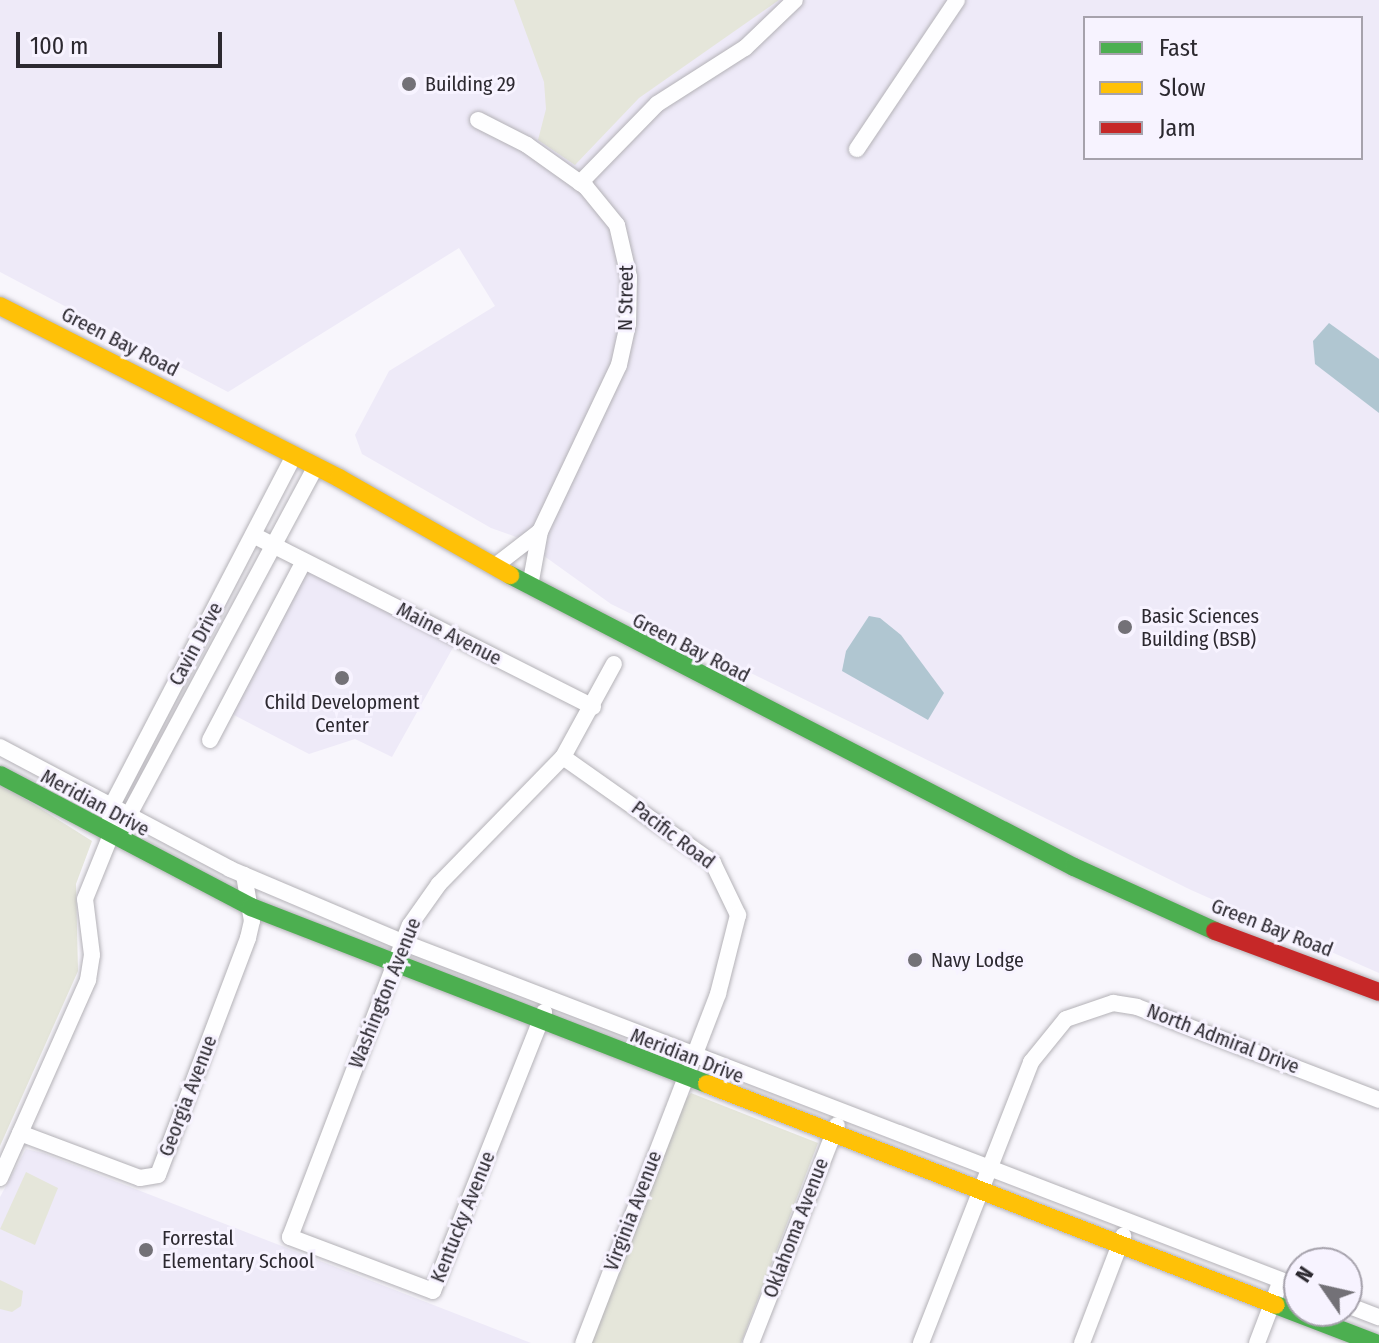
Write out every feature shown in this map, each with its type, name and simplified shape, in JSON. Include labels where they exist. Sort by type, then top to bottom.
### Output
[{"type":"main road","name":"Green Bay Road","points":[[0,306],[316,466],[530,586],[1086,873],[1218,932],[1379,992]]},
{"type":"main road","name":"Meridian Drive","points":[[0,775],[110,837],[251,907],[539,1023],[1375,1343]]},
{"type":"street","points":[[580,183],[657,104],[745,48],[795,0]]},
{"type":"street","points":[[857,149],[957,0]]},
{"type":"street","name":"N Street","points":[[478,120],[527,145],[580,183],[603,205],[626,249],[628,324],[619,365],[540,531],[530,586]]},
{"type":"street","name":"Cavin Drive","points":[[0,1178],[88,980],[92,955],[85,899],[110,837],[110,809],[294,455]]},
{"type":"street","name":"Cavin Drive","points":[[110,837],[130,820],[316,466]]},
{"type":"street","name":"N Street","points":[[495,566],[540,531]]},
{"type":"street","name":"Maine Avenue","points":[[253,535],[593,707]]},
{"type":"street","points":[[210,740],[304,561]]},
{"type":"street","name":"Washington Avenue","points":[[290,1237],[402,942],[439,884],[563,757],[614,664]]},
{"type":"street","name":"Meridian Drive","points":[[0,747],[130,820],[244,875],[402,942],[1281,1280]]},
{"type":"street","name":"Pacific Road","points":[[563,757],[693,845],[723,874],[734,898],[735,940],[684,1078]]},
{"type":"street","name":"Georgia Avenue","points":[[20,1133],[140,1178],[158,1175],[248,938],[251,907],[244,875]]},
{"type":"street","name":"Kentucky Avenue","points":[[290,1237],[433,1291],[549,1000]]},
{"type":"street","name":"North Admiral Drive","points":[[921,1343],[988,1167],[1043,1041],[1066,1019],[1113,1003],[1173,1018],[1379,1100]]},
{"type":"street","name":"Virginia Avenue","points":[[583,1343],[684,1078]]},
{"type":"street","name":"Oklahoma Avenue","points":[[751,1343],[842,1112]]},
{"type":"street","points":[[1082,1343],[1129,1223]]},
{"type":"street","points":[[1257,1343],[1281,1280]]},
{"type":"shaded area","points":[[0,0],[1379,0],[1379,973],[1191,890],[611,604],[519,538],[491,528],[362,454],[355,435],[389,371],[495,306],[459,248],[228,392],[0,272]]},
{"type":"shaded area","points":[[514,0],[779,0],[639,98],[575,165],[538,140],[546,109],[544,82]]},
{"type":"shaded area","name":"Child Development Center","points":[[307,570],[455,644],[392,757],[355,739],[309,754],[230,713]]},
{"type":"shaded area","points":[[0,783],[92,841],[76,884],[78,971],[0,1146]]},
{"type":"shaded area","points":[[691,1093],[818,1143],[741,1343],[591,1343],[683,1102]]},
{"type":"shaded area","name":"Forrestal Elementary School","points":[[26,1149],[531,1343],[0,1343],[0,1197]]},
{"type":"shaded area","points":[[26,1172],[58,1188],[35,1245],[0,1229]]},
{"type":"shaded area","points":[[0,1280],[23,1291],[21,1306],[12,1312],[0,1309]]},
{"type":"water","points":[[1329,323],[1379,359],[1379,413],[1315,364],[1313,341]]},
{"type":"water","points":[[869,616],[880,618],[901,635],[944,693],[928,720],[842,671],[846,651]]},
{"type":"traffic: fast","points":[[510,575],[1074,867],[1215,931]]},
{"type":"traffic: fast","points":[[0,775],[251,907],[707,1084]]},
{"type":"traffic: fast","points":[[1276,1305],[1375,1343]]},
{"type":"traffic: slow","points":[[0,306],[339,478],[510,575]]},
{"type":"traffic: slow","points":[[707,1084],[1276,1305]]},
{"type":"traffic: jam","points":[[1215,931],[1379,992]]},
{"type":"place","name":"Building 29","points":[[409,84]]},
{"type":"place","name":"Basic Sciences Building (BSB)","points":[[1125,627]]},
{"type":"place","name":"Child Development Center","points":[[342,678]]},
{"type":"place","name":"Navy Lodge","points":[[915,960]]},
{"type":"place","name":"Forrestal Elementary School","points":[[146,1250]]}]
